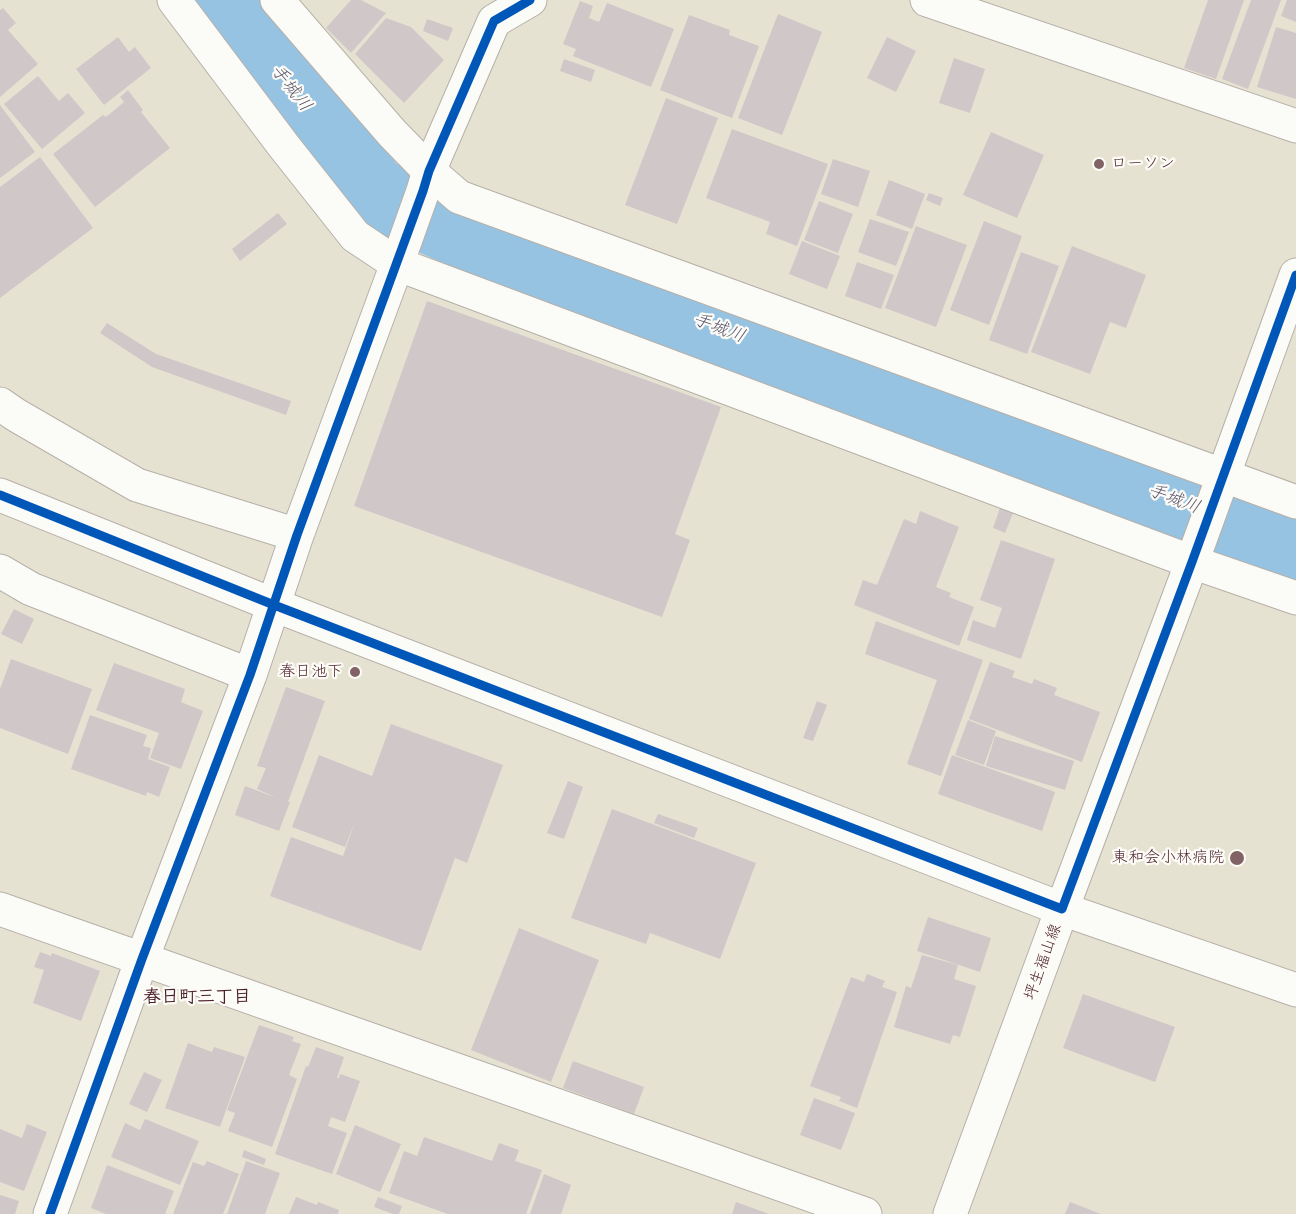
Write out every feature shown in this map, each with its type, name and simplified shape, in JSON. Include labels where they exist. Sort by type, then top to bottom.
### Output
[{"type":"street","points":[[174,0],[283,146],[355,237],[400,256],[1195,553],[1296,598]]},
{"type":"street","points":[[277,0],[392,133],[426,181],[459,197],[1220,483],[1296,502]]},
{"type":"street","points":[[50,1214],[142,959],[250,675],[297,535],[426,181],[494,21],[530,0]]},
{"type":"street","points":[[927,0],[1296,126]]},
{"type":"street","points":[[0,495],[274,605],[1062,909],[1296,275]]},
{"type":"street","points":[[0,404],[137,485],[297,535]]},
{"type":"street","points":[[0,571],[31,588],[250,675]]},
{"type":"street","points":[[0,909],[865,1214]]},
{"type":"street","name":"坪生福山線","points":[[950,1214],[1062,909],[1296,990]]},
{"type":"building","points":[[351,0],[361,0],[386,13],[351,53],[326,28]]},
{"type":"building","points":[[1208,0],[1244,0],[1216,79],[1184,68]]},
{"type":"building","points":[[1251,0],[1281,0],[1248,89],[1222,79]]},
{"type":"building","points":[[1287,0],[1296,0],[1296,22],[1281,16]]},
{"type":"building","points":[[580,1],[593,6],[589,18],[599,22],[607,3],[674,29],[651,87],[573,56],[576,49],[563,44]]},
{"type":"building","points":[[3,8],[16,23],[8,30],[38,64],[0,97],[0,10]]},
{"type":"building","points":[[778,14],[822,32],[782,135],[738,118]]},
{"type":"building","points":[[689,15],[730,30],[729,35],[759,46],[732,118],[660,90]]},
{"type":"building","points":[[386,18],[411,27],[444,60],[404,103],[355,54]]},
{"type":"building","points":[[427,19],[453,28],[448,41],[423,31]]},
{"type":"building","points":[[1276,27],[1296,33],[1296,99],[1257,87]]},
{"type":"building","points":[[118,37],[129,52],[135,47],[151,68],[104,105],[76,69]]},
{"type":"building","points":[[887,37],[916,51],[896,92],[867,78]]},
{"type":"building","points":[[954,58],[985,69],[970,113],[939,103]]},
{"type":"building","points":[[564,59],[595,70],[591,82],[560,71]]},
{"type":"building","points":[[38,76],[59,101],[68,93],[85,113],[42,149],[4,104]]},
{"type":"building","points":[[128,90],[143,110],[141,112],[170,148],[95,207],[53,154],[103,115],[106,117],[124,102],[120,97]]},
{"type":"building","points":[[666,98],[718,118],[677,224],[625,205]]},
{"type":"building","points":[[0,105],[35,152],[0,178]]},
{"type":"building","points":[[732,129],[828,164],[797,246],[766,234],[770,222],[706,198]]},
{"type":"building","points":[[991,132],[1044,155],[1017,218],[963,195]]},
{"type":"building","points":[[40,157],[93,228],[0,298],[0,187]]},
{"type":"building","points":[[833,159],[870,171],[858,207],[821,194]]},
{"type":"building","points":[[889,180],[925,194],[912,229],[876,215]]},
{"type":"building","points":[[929,193],[943,198],[940,206],[926,200]]},
{"type":"building","points":[[819,201],[853,214],[838,253],[804,240]]},
{"type":"building","points":[[278,213],[287,224],[240,261],[232,249]]},
{"type":"building","points":[[870,219],[909,232],[896,266],[858,252]]},
{"type":"building","points":[[984,221],[1022,236],[989,325],[950,310]]},
{"type":"building","points":[[916,226],[967,245],[936,327],[885,308]]},
{"type":"building","points":[[802,241],[840,256],[827,289],[789,274]]},
{"type":"building","points":[[1072,246],[1146,275],[1126,328],[1110,322],[1090,374],[1031,352]]},
{"type":"building","points":[[1021,252],[1059,266],[1027,354],[989,340]]},
{"type":"building","points":[[857,262],[894,275],[881,309],[845,296]]},
{"type":"building","points":[[427,301],[721,407],[675,534],[690,540],[662,617],[354,506]]},
{"type":"building","points":[[107,323],[156,354],[291,401],[286,415],[152,367],[100,333]]},
{"type":"building","points":[[1000,508],[1013,513],[1005,533],[993,528]]},
{"type":"building","points":[[920,511],[959,527],[936,587],[951,593],[949,597],[974,607],[959,646],[854,605],[863,580],[877,585],[904,519],[916,524]]},
{"type":"building","points":[[1001,540],[1055,559],[1021,659],[967,640],[973,620],[995,628],[1002,608],[980,600]]},
{"type":"building","points":[[14,609],[34,619],[22,644],[1,634]]},
{"type":"building","points":[[876,621],[983,660],[941,776],[907,764],[937,680],[865,654]]},
{"type":"building","points":[[11,659],[92,689],[68,754],[0,728],[0,689]]},
{"type":"building","points":[[990,662],[1015,671],[1012,677],[1032,684],[1034,679],[1057,688],[1054,695],[1100,712],[1082,762],[969,719]]},
{"type":"building","points":[[114,663],[185,689],[181,702],[203,711],[181,769],[150,758],[159,733],[96,710]]},
{"type":"building","points":[[286,687],[325,701],[279,831],[235,815],[245,786],[277,798],[257,789],[266,768],[257,766]]},
{"type":"building","points":[[817,701],[827,705],[813,741],[803,738]]},
{"type":"building","points":[[90,715],[147,735],[143,746],[151,748],[148,759],[170,767],[159,797],[147,792],[146,796],[71,769]]},
{"type":"building","points":[[968,720],[996,731],[984,765],[955,755]]},
{"type":"building","points":[[391,724],[503,765],[467,863],[455,858],[421,951],[270,896],[291,837],[343,856],[356,819],[345,847],[292,827],[319,755],[372,776]]},
{"type":"building","points":[[995,736],[1074,761],[1065,790],[986,766]]},
{"type":"building","points":[[952,755],[1055,792],[1042,831],[938,794]]},
{"type":"building","points":[[568,781],[583,787],[564,839],[547,833]]},
{"type":"building","points":[[612,809],[756,863],[720,959],[650,933],[646,944],[571,918]]},
{"type":"building","points":[[658,814],[698,828],[694,838],[654,823]]},
{"type":"building","points":[[928,917],[991,938],[980,972],[917,951]]},
{"type":"building","points":[[519,928],[599,960],[551,1082],[471,1050]]},
{"type":"building","points":[[40,952],[51,956],[52,953],[100,971],[81,1021],[33,1003],[44,970],[34,967]]},
{"type":"building","points":[[922,955],[958,965],[954,979],[976,986],[960,1037],[953,1035],[950,1044],[894,1027],[906,986],[911,988]]},
{"type":"building","points":[[867,974],[885,981],[882,987],[897,992],[857,1108],[839,1101],[841,1097],[810,1086],[851,977],[864,982]]},
{"type":"building","points":[[1083,994],[1175,1027],[1155,1082],[1063,1048]]},
{"type":"building","points":[[259,1025],[294,1037],[292,1041],[301,1044],[289,1075],[297,1079],[272,1147],[228,1131],[235,1113],[227,1110]]},
{"type":"building","points":[[188,1043],[212,1052],[214,1047],[245,1057],[220,1127],[165,1108]]},
{"type":"building","points":[[316,1047],[344,1057],[337,1078],[340,1074],[360,1081],[345,1122],[331,1117],[328,1126],[347,1133],[332,1174],[275,1154],[306,1066],[308,1067]]},
{"type":"building","points":[[573,1061],[644,1087],[634,1114],[563,1088]]},
{"type":"building","points":[[144,1072],[162,1080],[147,1112],[129,1104]]},
{"type":"building","points":[[814,1098],[855,1113],[841,1150],[800,1135]]},
{"type":"building","points":[[145,1119],[199,1141],[180,1185],[111,1157],[125,1123],[140,1130]]},
{"type":"building","points":[[27,1124],[47,1132],[24,1191],[0,1182],[0,1129],[22,1138]]},
{"type":"building","points":[[355,1125],[401,1144],[380,1192],[336,1174]]},
{"type":"building","points":[[424,1137],[492,1161],[499,1143],[519,1150],[515,1161],[542,1170],[526,1214],[448,1214],[389,1193],[404,1151],[417,1156]]},
{"type":"building","points":[[244,1150],[266,1159],[264,1165],[242,1157]]},
{"type":"building","points":[[207,1161],[239,1174],[223,1214],[173,1214],[193,1162],[204,1166]]},
{"type":"building","points":[[246,1161],[280,1173],[265,1214],[227,1214]]},
{"type":"building","points":[[107,1165],[174,1191],[165,1214],[106,1214],[91,1208]]},
{"type":"building","points":[[544,1174],[571,1185],[561,1214],[530,1214]]},
{"type":"building","points":[[0,1195],[19,1201],[15,1214],[0,1214]]},
{"type":"building","points":[[296,1197],[339,1210],[338,1214],[289,1214]]},
{"type":"building","points":[[378,1197],[402,1206],[399,1214],[374,1207]]},
{"type":"building","points":[[736,1202],[769,1214],[732,1214]]},
{"type":"building","points":[[1070,1202],[1101,1214],[1065,1214]]},
{"type":"waterway","name":"手城川","points":[[221,0],[374,193],[462,232],[1129,485],[1296,545]]},
{"type":"cycle path","points":[[50,1214],[142,959],[250,675],[297,535],[429,171],[494,21],[530,0]]},
{"type":"cycle path","points":[[0,495],[274,605],[1062,909],[1192,562],[1296,275]]},
{"type":"place","name":"ローソン","points":[[1099,164]]},
{"type":"place","name":"春日池下","points":[[355,672]]},
{"type":"place","name":"東和会小林病院","points":[[1237,858]]},
{"type":"district","name":"春日町三丁目","points":[[197,997]]}]
